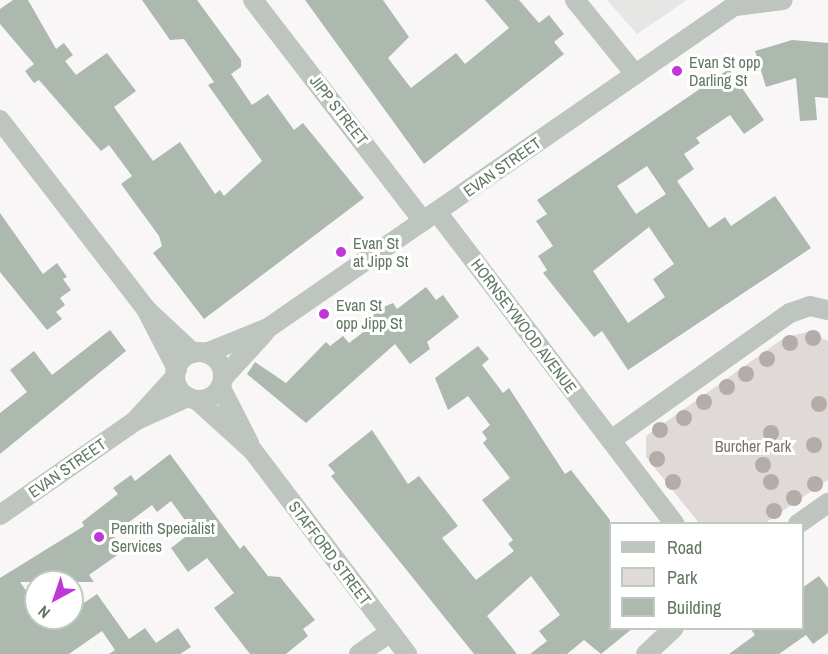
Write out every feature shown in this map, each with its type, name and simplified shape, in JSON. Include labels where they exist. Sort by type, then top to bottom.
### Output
[{"type":"street","name":"JIPP STREET","points":[[254,0],[430,216]]},
{"type":"street","points":[[575,0],[635,74]]},
{"type":"street","name":"EVAN STREET","points":[[135,421],[176,373],[199,353],[268,328],[739,3],[783,0]]},
{"type":"street","points":[[0,120],[146,309],[176,373]]},
{"type":"street","name":"HORNSEYWOOD AVENUE","points":[[430,216],[611,440],[673,522]]},
{"type":"street","points":[[611,440],[790,313],[810,306],[828,310]]},
{"type":"street","points":[[146,309],[199,353]]},
{"type":"street","name":"EVAN STREET","points":[[0,515],[135,421],[192,399],[222,383],[268,328]]},
{"type":"street","name":"STAFFORD STREET","points":[[199,353],[217,360],[222,383],[253,451]]},
{"type":"street","name":"STAFFORD STREET","points":[[176,373],[192,399],[253,451],[407,654]]},
{"type":"street","points":[[801,522],[828,503]]},
{"type":"street","points":[[646,654],[672,630]]},
{"type":"street","points":[[359,654],[390,632]]},
{"type":"shaded area","points":[[607,0],[687,0],[637,34]]},
{"type":"green space","name":"Burcher Park","points":[[807,332],[828,341],[828,480],[766,522],[698,522],[646,457],[646,436],[784,338]]},
{"type":"building","points":[[13,0],[28,0],[56,49],[64,43],[73,55],[65,61],[76,75],[107,53],[136,91],[114,107],[153,161],[180,142],[215,194],[220,190],[224,196],[262,161],[208,85],[214,82],[184,39],[170,40],[142,0],[197,0],[241,60],[241,67],[231,74],[252,105],[268,94],[294,130],[303,123],[364,198],[204,319],[153,253],[162,246],[159,236],[121,184],[132,176],[109,145],[101,151],[39,80],[34,83],[25,71],[34,64],[0,24],[0,9]]},
{"type":"building","points":[[305,0],[383,0],[409,37],[388,58],[411,88],[456,53],[465,64],[509,28],[485,0],[519,0],[539,23],[549,15],[564,34],[554,42],[564,54],[424,164]]},
{"type":"building","points":[[792,40],[828,43],[828,98],[815,97],[817,120],[800,121],[796,78],[766,87],[755,51]]},
{"type":"building","points":[[729,69],[764,120],[744,134],[730,115],[696,138],[700,143],[684,154],[694,169],[677,181],[709,228],[725,217],[731,226],[775,196],[811,248],[628,370],[602,331],[594,337],[543,273],[547,270],[538,256],[553,246],[536,221],[547,214],[537,200]],"holes":[[[647,166],[666,194],[636,214],[617,186]],[[649,227],[674,264],[653,279],[665,297],[628,323],[593,271]]]},
{"type":"building","points":[[0,213],[43,274],[57,263],[67,277],[63,279],[71,290],[60,298],[65,305],[56,312],[62,319],[47,330],[0,272]]},
{"type":"building","points":[[426,287],[436,300],[443,295],[459,317],[427,342],[430,349],[410,364],[395,344],[306,423],[247,374],[255,362],[286,383],[326,342],[330,346],[343,336],[349,343],[374,324],[368,317],[393,303],[397,309]]},
{"type":"building","points":[[110,330],[126,351],[0,454],[0,413],[27,392],[10,370],[34,351],[52,375]]},
{"type":"building","points":[[478,346],[489,359],[482,365],[503,393],[509,388],[565,474],[571,470],[610,520],[609,630],[631,630],[601,654],[584,640],[567,654],[530,654],[547,641],[539,631],[560,615],[531,576],[487,616],[517,654],[474,654],[331,476],[335,473],[328,465],[372,430],[408,484],[419,476],[458,526],[442,538],[476,580],[514,551],[508,544],[513,540],[482,500],[510,478],[483,443],[487,439],[482,432],[490,425],[468,396],[448,410],[435,378]]},
{"type":"building","points":[[170,454],[240,549],[244,545],[268,576],[280,577],[315,620],[303,629],[308,636],[286,654],[250,654],[214,608],[234,593],[207,558],[188,572],[171,548],[193,531],[171,501],[157,512],[152,505],[113,534],[123,551],[89,575],[94,582],[84,582],[84,570],[24,570],[24,582],[20,582],[24,588],[24,630],[84,630],[84,603],[97,594],[129,639],[145,628],[156,643],[178,628],[191,647],[180,654],[109,654],[115,650],[102,631],[69,654],[0,654],[0,578],[84,526],[82,522],[118,494],[113,488],[131,475],[135,481]]},
{"type":"building","points":[[819,576],[828,588],[828,633],[813,644],[806,635],[779,654],[729,654],[755,635],[751,630],[804,630],[804,587]]},
{"type":"place","name":"Evan St opp Darling St","points":[[677,71]]},
{"type":"place","name":"Evan St at Jipp St","points":[[341,252]]},
{"type":"place","name":"Evan St opp Jipp St","points":[[324,314]]},
{"type":"place","name":"Penrith Specialist Services","points":[[99,537]]}]
